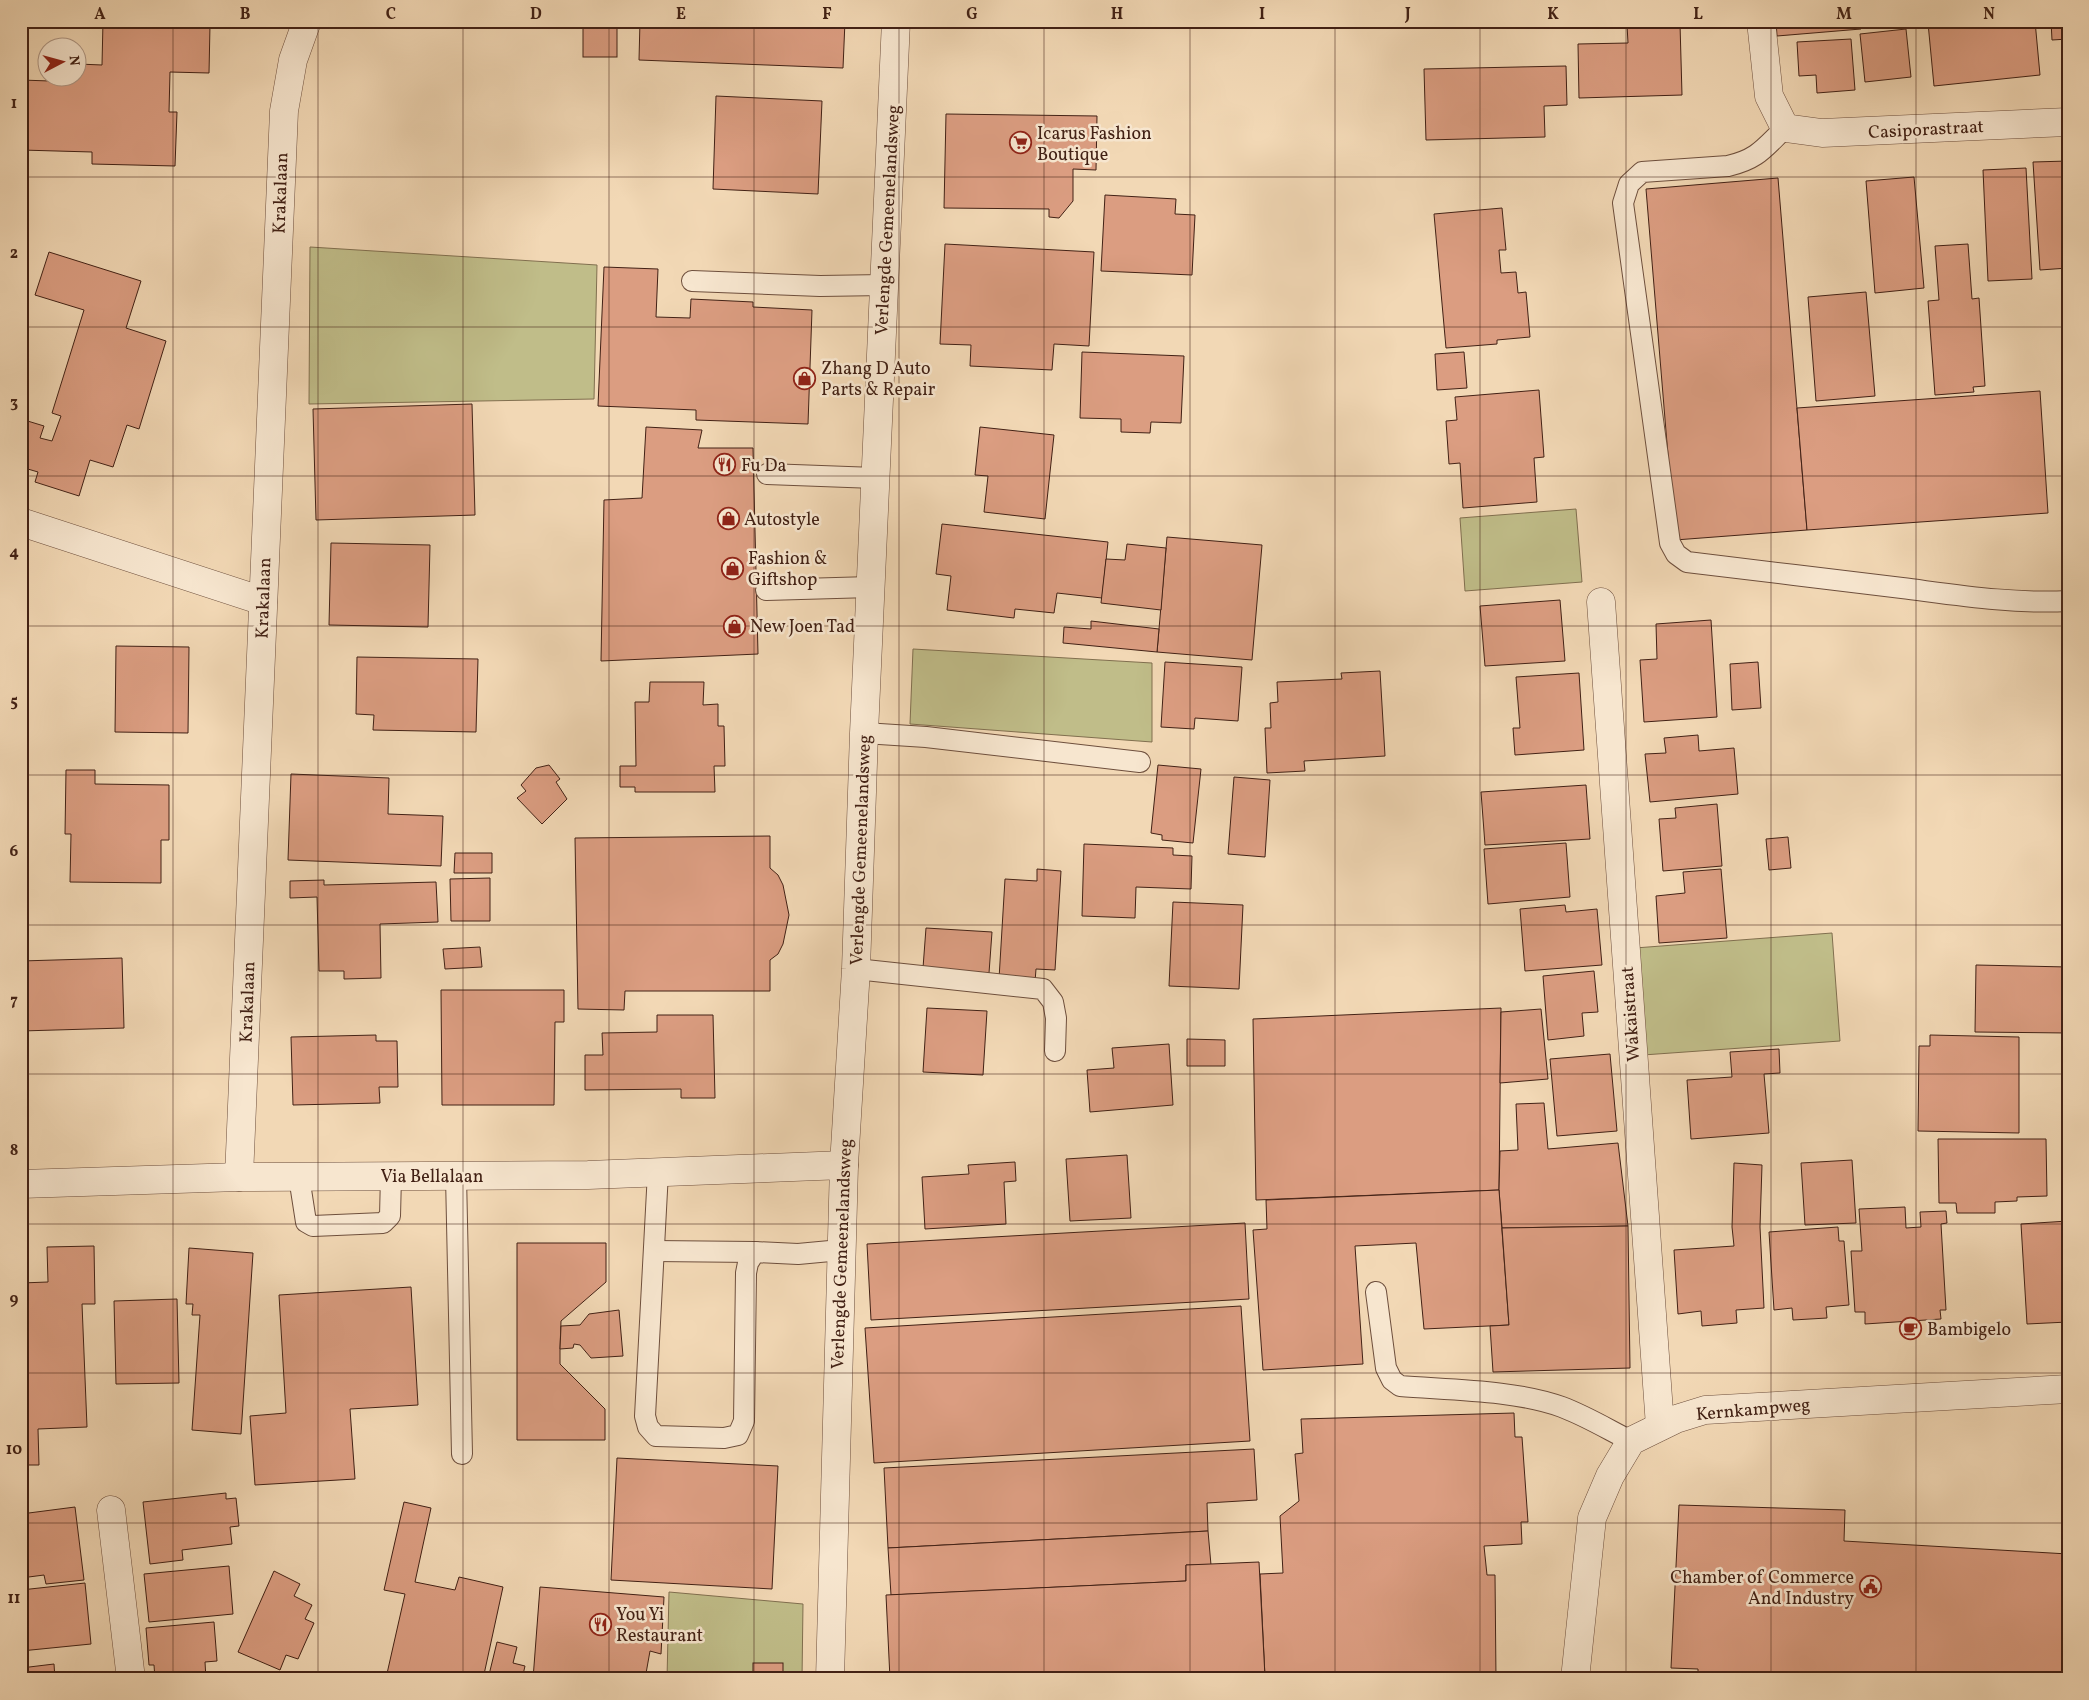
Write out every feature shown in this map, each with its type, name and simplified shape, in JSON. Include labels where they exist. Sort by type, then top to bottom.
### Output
[{"type":"street","name":"Krakalaan","points":[[240,1177],[284,111],[293,60],[307,21]]},
{"type":"street","name":"Verlengde Gemeenelandsweg","points":[[830,1679],[844,1165],[856,969],[864,733],[896,21]]},
{"type":"street","points":[[1761,21],[1769,96],[1785,128]]},
{"type":"street","name":"Casiporastraat","points":[[1785,128],[1822,133],[2068,122]]},
{"type":"street","points":[[21,522],[263,601]]},
{"type":"street","name":"Wakaistraat","points":[[1601,602],[1660,1426]]},
{"type":"street","name":"Via Bellalaan","points":[[21,1184],[240,1177],[588,1175],[844,1165]]},
{"type":"street","name":"Kernkampweg","points":[[1631,1441],[1660,1426],[1705,1410],[2068,1389]]},
{"type":"street","points":[[1575,1679],[1592,1518],[1610,1476],[1631,1441]]},
{"type":"street","points":[[111,1510],[131,1679]]},
{"type":"lane","points":[[1785,128],[1754,157],[1742,162],[1728,166],[1642,172],[1629,184],[1623,203],[1670,543],[1676,554],[1687,562],[1938,593],[2017,600],[2068,601]]},
{"type":"lane","points":[[692,281],[820,286],[884,285]]},
{"type":"lane","points":[[767,474],[875,478]]},
{"type":"lane","points":[[766,590],[871,587]]},
{"type":"lane","points":[[864,733],[926,737],[1140,762]]},
{"type":"lane","points":[[856,969],[1043,989],[1052,1002],[1056,1018],[1055,1051]]},
{"type":"lane","points":[[658,1172],[645,1416],[648,1427],[656,1436],[724,1438],[738,1435],[744,1421],[746,1273],[748,1263],[754,1252]]},
{"type":"lane","points":[[299,1177],[304,1216],[306,1222],[313,1226],[383,1224],[390,1216],[391,1176]]},
{"type":"lane","points":[[456,1176],[462,1454]]},
{"type":"lane","points":[[654,1251],[798,1254],[841,1250]]},
{"type":"lane","points":[[1376,1292],[1386,1368],[1392,1380],[1400,1386],[1507,1395],[1543,1402],[1563,1407],[1631,1441]]},
{"type":"shaded area","points":[[310,247],[597,265],[594,399],[309,404]]},
{"type":"shaded area","points":[[1576,509],[1582,582],[1465,591],[1460,518]]},
{"type":"shaded area","points":[[913,649],[1152,663],[1152,742],[910,724]]},
{"type":"shaded area","points":[[1832,933],[1840,1041],[1643,1055],[1635,948]]},
{"type":"shaded area","points":[[669,1592],[803,1604],[802,1679],[667,1679]]},
{"type":"building","points":[[103,21],[171,21],[171,24],[210,25],[209,73],[170,72],[169,112],[177,112],[175,166],[92,164],[92,152],[21,150],[21,80],[38,81],[38,88],[88,88],[88,64],[102,65]]},
{"type":"building","points":[[583,21],[617,21],[617,57],[583,57]]},
{"type":"building","points":[[640,21],[845,21],[843,68],[639,60]]},
{"type":"building","points":[[1776,21],[1861,21],[1861,29],[1777,36]]},
{"type":"building","points":[[1942,21],[2035,21],[2040,75],[1934,86],[1928,23]]},
{"type":"building","points":[[2051,21],[2068,21],[2068,39],[2052,40]]},
{"type":"building","points":[[1680,24],[1682,95],[1579,98],[1578,44],[1628,43],[1627,25]]},
{"type":"building","points":[[1906,29],[1911,77],[1865,82],[1860,34]]},
{"type":"building","points":[[1851,39],[1855,90],[1817,93],[1816,75],[1799,76],[1797,42]]},
{"type":"building","points":[[1566,66],[1567,105],[1544,106],[1545,137],[1426,140],[1424,69]]},
{"type":"building","points":[[716,96],[822,101],[818,194],[713,189]]},
{"type":"building","name":"Icarus Fashion Boutique","points":[[946,114],[1097,116],[1096,170],[1073,169],[1073,201],[1059,218],[1049,217],[1049,209],[944,208]]},
{"type":"building","points":[[2068,161],[2068,268],[2040,270],[2033,162]]},
{"type":"building","points":[[2026,168],[2032,279],[1988,281],[1983,170]]},
{"type":"building","points":[[1914,177],[1924,288],[1875,293],[1866,181]]},
{"type":"building","points":[[1778,178],[1807,530],[1675,540],[1646,189]]},
{"type":"building","points":[[1105,195],[1176,199],[1175,214],[1195,215],[1192,275],[1101,271]]},
{"type":"building","points":[[1502,208],[1506,250],[1499,250],[1501,273],[1516,272],[1518,293],[1526,292],[1530,337],[1497,340],[1497,344],[1446,348],[1434,214]]},
{"type":"building","points":[[945,244],[1094,252],[1089,346],[1054,344],[1052,370],[970,366],[971,345],[940,344]]},
{"type":"building","points":[[1968,244],[1972,299],[1979,298],[1985,386],[1973,387],[1974,392],[1935,395],[1928,301],[1939,300],[1935,246]]},
{"type":"building","points":[[49,252],[141,281],[126,328],[166,341],[139,429],[127,425],[113,467],[90,460],[79,496],[35,482],[38,472],[21,467],[21,419],[44,426],[40,438],[52,441],[61,416],[52,413],[84,310],[35,295]]},
{"type":"building","points":[[604,267],[658,269],[656,317],[690,318],[691,299],[753,302],[753,307],[812,310],[808,424],[696,420],[696,410],[598,406]]},
{"type":"building","points":[[1866,292],[1875,396],[1816,401],[1808,297]]},
{"type":"building","points":[[1082,352],[1184,356],[1181,423],[1151,422],[1150,433],[1121,432],[1121,419],[1080,418]]},
{"type":"building","points":[[1464,352],[1467,388],[1437,390],[1435,354]]},
{"type":"building","points":[[1539,390],[1544,457],[1534,458],[1537,502],[1463,508],[1460,463],[1449,464],[1446,421],[1457,420],[1455,397]]},
{"type":"building","points":[[2040,391],[2048,513],[1807,530],[1797,408]]},
{"type":"building","points":[[472,404],[475,515],[316,520],[313,409]]},
{"type":"building","points":[[646,427],[702,430],[698,448],[753,448],[758,654],[601,661],[604,500],[642,498]]},
{"type":"building","points":[[980,427],[1054,435],[1045,519],[984,512],[988,476],[975,475]]},
{"type":"building","points":[[942,524],[1108,542],[1102,598],[1057,593],[1054,613],[1015,609],[1014,618],[947,610],[951,576],[936,574]]},
{"type":"building","points":[[1167,537],[1262,545],[1252,660],[1157,652]]},
{"type":"building","points":[[331,543],[430,545],[428,627],[329,625]]},
{"type":"building","points":[[1127,544],[1166,548],[1161,610],[1101,603],[1106,559],[1125,560]]},
{"type":"building","points":[[1560,600],[1565,661],[1485,666],[1480,606]]},
{"type":"building","points":[[1711,620],[1717,717],[1644,722],[1640,660],[1657,659],[1656,624]]},
{"type":"building","points":[[1091,621],[1159,629],[1157,652],[1063,643],[1064,627],[1091,629]]},
{"type":"building","points":[[116,646],[189,647],[188,733],[115,732]]},
{"type":"building","points":[[357,657],[478,659],[476,732],[373,730],[374,715],[356,714]]},
{"type":"building","points":[[1165,662],[1242,667],[1238,721],[1195,718],[1194,729],[1161,727]]},
{"type":"building","points":[[1758,662],[1761,708],[1732,710],[1730,664]]},
{"type":"building","points":[[1380,671],[1385,756],[1304,761],[1305,771],[1267,773],[1265,728],[1271,728],[1270,703],[1278,702],[1277,682],[1342,679],[1341,673]]},
{"type":"building","points":[[1579,673],[1584,750],[1515,755],[1513,728],[1520,728],[1516,677]]},
{"type":"building","points":[[650,682],[704,682],[703,705],[718,704],[718,726],[724,726],[725,766],[714,766],[715,792],[635,792],[635,787],[620,787],[620,766],[636,766],[635,702],[649,702]]},
{"type":"building","points":[[1698,735],[1699,751],[1734,748],[1738,794],[1650,802],[1645,754],[1666,753],[1664,738]]},
{"type":"building","points":[[549,765],[560,779],[556,782],[567,799],[542,824],[517,798],[526,791],[521,785],[536,768]]},
{"type":"building","points":[[1158,765],[1201,769],[1193,843],[1162,840],[1162,835],[1151,833]]},
{"type":"building","points":[[66,770],[95,770],[95,784],[169,785],[169,840],[161,840],[161,883],[70,882],[71,834],[65,834]]},
{"type":"building","points":[[291,774],[389,778],[388,814],[443,816],[441,866],[288,860]]},
{"type":"building","points":[[1234,777],[1270,780],[1265,857],[1228,854]]},
{"type":"building","points":[[1586,785],[1590,839],[1485,845],[1481,792]]},
{"type":"building","points":[[1717,804],[1722,866],[1663,871],[1659,819],[1676,818],[1675,808]]},
{"type":"building","points":[[770,836],[770,868],[778,875],[783,885],[789,915],[783,944],[778,954],[770,960],[770,991],[625,991],[624,1010],[578,1009],[575,838]]},
{"type":"building","points":[[1788,837],[1791,868],[1769,870],[1766,839]]},
{"type":"building","points":[[1566,843],[1570,897],[1488,904],[1484,849]]},
{"type":"building","points":[[1084,844],[1173,848],[1173,855],[1192,856],[1191,889],[1136,887],[1135,918],[1082,916]]},
{"type":"building","points":[[455,853],[492,853],[492,873],[454,873]]},
{"type":"building","points":[[1037,869],[1061,871],[1055,970],[1036,969],[1035,982],[999,979],[1005,879],[1037,881]]},
{"type":"building","points":[[1721,869],[1727,938],[1659,943],[1656,896],[1685,893],[1683,872]]},
{"type":"building","points":[[490,878],[490,921],[451,921],[450,879]]},
{"type":"building","points":[[324,880],[324,885],[436,882],[438,922],[380,924],[381,978],[344,979],[344,971],[319,971],[317,897],[290,898],[290,881]]},
{"type":"building","points":[[1173,902],[1243,905],[1239,989],[1169,986]]},
{"type":"building","points":[[1565,905],[1566,912],[1597,909],[1602,965],[1525,971],[1520,909]]},
{"type":"building","points":[[926,928],[992,932],[989,973],[923,968]]},
{"type":"building","points":[[480,947],[482,967],[445,969],[443,949]]},
{"type":"building","points":[[122,958],[124,1028],[21,1031],[21,961]]},
{"type":"building","points":[[1976,965],[2068,967],[2068,1033],[1975,1032]]},
{"type":"building","points":[[1594,971],[1598,1012],[1582,1013],[1584,1036],[1548,1040],[1543,976]]},
{"type":"building","points":[[441,990],[564,990],[564,1022],[555,1022],[554,1105],[442,1105]]},
{"type":"building","points":[[927,1008],[987,1011],[983,1075],[923,1072]]},
{"type":"building","points":[[1501,1008],[1499,1190],[1256,1200],[1253,1019]]},
{"type":"building","points":[[1541,1009],[1548,1079],[1500,1083],[1501,1012]]},
{"type":"building","points":[[657,1015],[713,1015],[715,1098],[681,1098],[681,1089],[585,1090],[585,1055],[603,1055],[602,1033],[657,1032]]},
{"type":"building","points":[[376,1035],[376,1041],[397,1041],[398,1087],[379,1087],[380,1103],[293,1105],[291,1037]]},
{"type":"building","points":[[1930,1035],[2019,1037],[2019,1133],[1918,1131],[1919,1046],[1930,1046]]},
{"type":"building","points":[[1187,1039],[1225,1040],[1225,1066],[1187,1066]]},
{"type":"building","points":[[1169,1044],[1173,1105],[1090,1112],[1087,1070],[1114,1068],[1112,1048]]},
{"type":"building","points":[[1779,1049],[1780,1073],[1764,1074],[1769,1133],[1691,1139],[1687,1080],[1732,1077],[1730,1052]]},
{"type":"building","points":[[1610,1054],[1617,1131],[1557,1136],[1550,1059]]},
{"type":"building","points":[[1544,1103],[1548,1149],[1618,1143],[1628,1226],[1502,1228],[1499,1190],[1500,1151],[1518,1150],[1516,1104]]},
{"type":"building","points":[[1938,1139],[2046,1139],[2047,1196],[2017,1197],[2017,1201],[1995,1202],[1995,1213],[1957,1213],[1956,1203],[1939,1203]]},
{"type":"building","points":[[1127,1155],[1131,1218],[1070,1221],[1066,1159]]},
{"type":"building","points":[[1852,1160],[1856,1223],[1805,1225],[1801,1163]]},
{"type":"building","points":[[1015,1162],[1016,1181],[1004,1182],[1006,1224],[925,1229],[922,1177],[969,1174],[968,1165]]},
{"type":"building","points":[[1734,1163],[1762,1165],[1760,1227],[1764,1308],[1736,1310],[1737,1323],[1702,1326],[1701,1311],[1678,1314],[1674,1250],[1734,1246],[1732,1227]]},
{"type":"building","points":[[1499,1190],[1509,1325],[1424,1329],[1416,1243],[1355,1246],[1363,1364],[1263,1370],[1253,1230],[1267,1229],[1266,1200]]},
{"type":"building","points":[[1905,1207],[1906,1228],[1921,1227],[1920,1212],[1946,1211],[1947,1223],[1941,1224],[1946,1310],[1940,1310],[1941,1319],[1865,1324],[1865,1312],[1855,1312],[1851,1251],[1862,1251],[1859,1209]]},
{"type":"building","points":[[2068,1221],[2068,1322],[2027,1324],[2021,1224]]},
{"type":"building","points":[[1245,1223],[1249,1299],[871,1320],[867,1244]]},
{"type":"building","points":[[1628,1226],[1630,1368],[1493,1372],[1490,1326],[1509,1325],[1502,1228]]},
{"type":"building","points":[[1838,1227],[1839,1241],[1844,1241],[1849,1305],[1826,1307],[1827,1318],[1793,1320],[1792,1308],[1774,1310],[1769,1232]]},
{"type":"building","points":[[517,1243],[606,1243],[606,1282],[561,1321],[560,1349],[560,1364],[605,1409],[605,1440],[517,1440]]},
{"type":"building","points":[[94,1246],[95,1304],[82,1304],[87,1427],[38,1429],[39,1465],[21,1465],[21,1283],[48,1282],[47,1247]]},
{"type":"building","points":[[189,1248],[253,1253],[241,1434],[192,1430],[200,1315],[192,1315],[193,1304],[186,1304]]},
{"type":"building","points":[[411,1287],[418,1405],[350,1409],[355,1479],[255,1485],[250,1416],[286,1413],[279,1295]]},
{"type":"building","points":[[177,1299],[179,1383],[116,1384],[114,1301]]},
{"type":"building","points":[[1241,1306],[1250,1441],[874,1463],[865,1328]]},
{"type":"building","points":[[619,1310],[623,1356],[591,1358],[580,1345],[574,1344],[573,1348],[560,1349],[561,1326],[580,1325],[589,1314]]},
{"type":"building","points":[[1514,1413],[1515,1437],[1522,1437],[1528,1522],[1521,1522],[1522,1544],[1484,1546],[1487,1575],[1495,1575],[1496,1679],[1237,1679],[1265,1677],[1260,1574],[1283,1573],[1280,1516],[1299,1501],[1295,1454],[1303,1453],[1301,1419]]},
{"type":"building","points":[[1254,1449],[1257,1500],[1207,1503],[1208,1531],[888,1548],[884,1468]]},
{"type":"building","points":[[617,1458],[778,1466],[772,1589],[611,1580]]},
{"type":"building","points":[[226,1493],[226,1499],[236,1498],[239,1526],[230,1527],[232,1544],[182,1550],[183,1560],[150,1564],[143,1502]]},
{"type":"building","points":[[404,1502],[431,1508],[415,1582],[455,1590],[459,1577],[503,1587],[483,1679],[386,1678],[405,1594],[384,1590]]},
{"type":"building","points":[[1679,1505],[1845,1510],[1844,1541],[2068,1554],[2068,1679],[1698,1679],[1698,1669],[1671,1668]]},
{"type":"building","points":[[75,1507],[84,1580],[46,1584],[44,1575],[21,1578],[21,1514]]},
{"type":"building","points":[[1208,1531],[1211,1565],[1186,1565],[1186,1581],[891,1595],[888,1548]]},
{"type":"building","points":[[1259,1562],[1265,1677],[890,1679],[886,1595],[1186,1581],[1186,1565]]},
{"type":"building","points":[[229,1566],[233,1614],[149,1622],[144,1574]]},
{"type":"building","points":[[274,1571],[300,1584],[294,1596],[312,1605],[305,1619],[314,1623],[298,1659],[286,1655],[280,1670],[238,1652]]},
{"type":"building","points":[[85,1583],[91,1644],[21,1651],[21,1590]]},
{"type":"building","name":"You Yi Restaurant","points":[[540,1587],[664,1597],[661,1654],[650,1651],[645,1679],[533,1679]]},
{"type":"building","points":[[214,1622],[217,1661],[205,1662],[206,1679],[155,1679],[154,1665],[149,1665],[146,1628]]},
{"type":"building","points":[[497,1642],[517,1647],[513,1663],[525,1666],[522,1679],[488,1679]]},
{"type":"building","points":[[753,1663],[783,1663],[783,1679],[753,1679]]},
{"type":"building","points":[[54,1664],[55,1679],[21,1679],[21,1668]]},
{"type":"place","name":"Icarus Fashion Boutique","points":[[1021,143]]},
{"type":"place","name":"Zhang D Auto Parts & Repair","points":[[805,378]]},
{"type":"place","name":"Fu Da","points":[[725,465]]},
{"type":"place","name":"Autostyle","points":[[728,519]]},
{"type":"place","name":"Fashion & Giftshop","points":[[732,568]]},
{"type":"place","name":"New Joen Tad","points":[[734,626]]},
{"type":"place","name":"Bambigelo","points":[[1911,1329]]},
{"type":"place","name":"Chamber of Commerce And Industry","points":[[1870,1587]]},
{"type":"place","name":"You Yi Restaurant","points":[[600,1624]]}]
